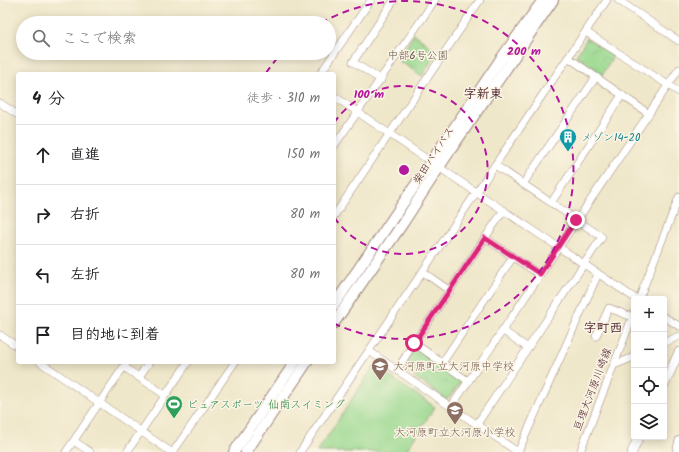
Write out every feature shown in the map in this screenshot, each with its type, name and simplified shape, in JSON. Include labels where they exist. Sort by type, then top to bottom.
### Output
[{"type":"highway","name":"柴田バイパス","points":[[336,320],[498,63],[543,0]]},
{"type":"highway","name":"柴田バイパス","points":[[336,302],[435,165],[449,152],[554,0]]},
{"type":"highway","points":[[234,452],[295,364]]},
{"type":"highway","points":[[246,452],[306,364]]},
{"type":"main road","points":[[667,378],[679,352]]},
{"type":"main road","points":[[632,452],[638,440]]},
{"type":"street","points":[[336,51],[371,0]]},
{"type":"street","points":[[381,80],[353,62],[394,0]]},
{"type":"street","points":[[336,143],[435,0]]},
{"type":"street","points":[[336,213],[480,0]]},
{"type":"street","points":[[300,452],[607,0]]},
{"type":"street","points":[[618,0],[679,41]]},
{"type":"street","points":[[586,32],[679,92]]},
{"type":"street","points":[[569,58],[648,114]]},
{"type":"street","points":[[321,72],[330,60]]},
{"type":"street","points":[[451,407],[679,69]]},
{"type":"street","points":[[523,184],[596,77]]},
{"type":"street","points":[[551,203],[622,95]]},
{"type":"street","points":[[336,97],[631,296]]},
{"type":"street","points":[[0,103],[16,114]]},
{"type":"street","points":[[477,424],[602,237],[496,165]]},
{"type":"street","points":[[640,296],[679,197]]},
{"type":"street","points":[[396,370],[504,210]]},
{"type":"street","points":[[485,238],[540,274]]},
{"type":"street","points":[[442,363],[513,257]]},
{"type":"street","points":[[422,272],[450,291]]},
{"type":"street","points":[[369,351],[518,452],[598,274]]},
{"type":"street","points":[[596,336],[609,308],[631,314]]},
{"type":"street","points":[[667,319],[679,326]]},
{"type":"street","name":"亘理大河原川崎線","points":[[580,452],[631,320]]},
{"type":"street","points":[[502,330],[528,348]]},
{"type":"street","points":[[0,335],[16,346]]},
{"type":"street","points":[[667,342],[679,336]]},
{"type":"street","points":[[414,343],[468,381]]},
{"type":"street","points":[[614,365],[631,358]]},
{"type":"street","points":[[43,364],[172,452],[234,364]]},
{"type":"street","points":[[139,377],[148,364]]},
{"type":"street","points":[[127,452],[187,364]]},
{"type":"street","points":[[66,452],[125,365],[139,377],[166,395]]},
{"type":"street","points":[[676,452],[679,440]]},
{"type":"street","points":[[74,441],[90,452]]},
{"type":"green space","name":"中部6号公園","points":[[414,34],[437,52],[422,76],[398,60]]},
{"type":"green space","points":[[587,38],[613,56],[602,75],[576,56]]},
{"type":"green space","points":[[414,347],[462,381],[447,400],[407,372],[410,367],[405,363]]},
{"type":"green space","name":"大河原町立大河原中学校","points":[[374,366],[435,407],[405,452],[317,452]]},
{"type":"place","name":"メゾン14-20","points":[[568,152]]},
{"type":"place","name":"大河原町立大河原中学校","points":[[380,381]]},
{"type":"place","name":"ピュアスポーツ 仙南スイミング","points":[[174,419]]},
{"type":"place","name":"大河原町立大河原小学校","points":[[455,425]]},
{"type":"district","name":"字新東","points":[[483,93]]},
{"type":"district","name":"字町西","points":[[603,327]]},
{"type":"route","points":[[414,343],[485,238],[540,274],[576,220]]}]
